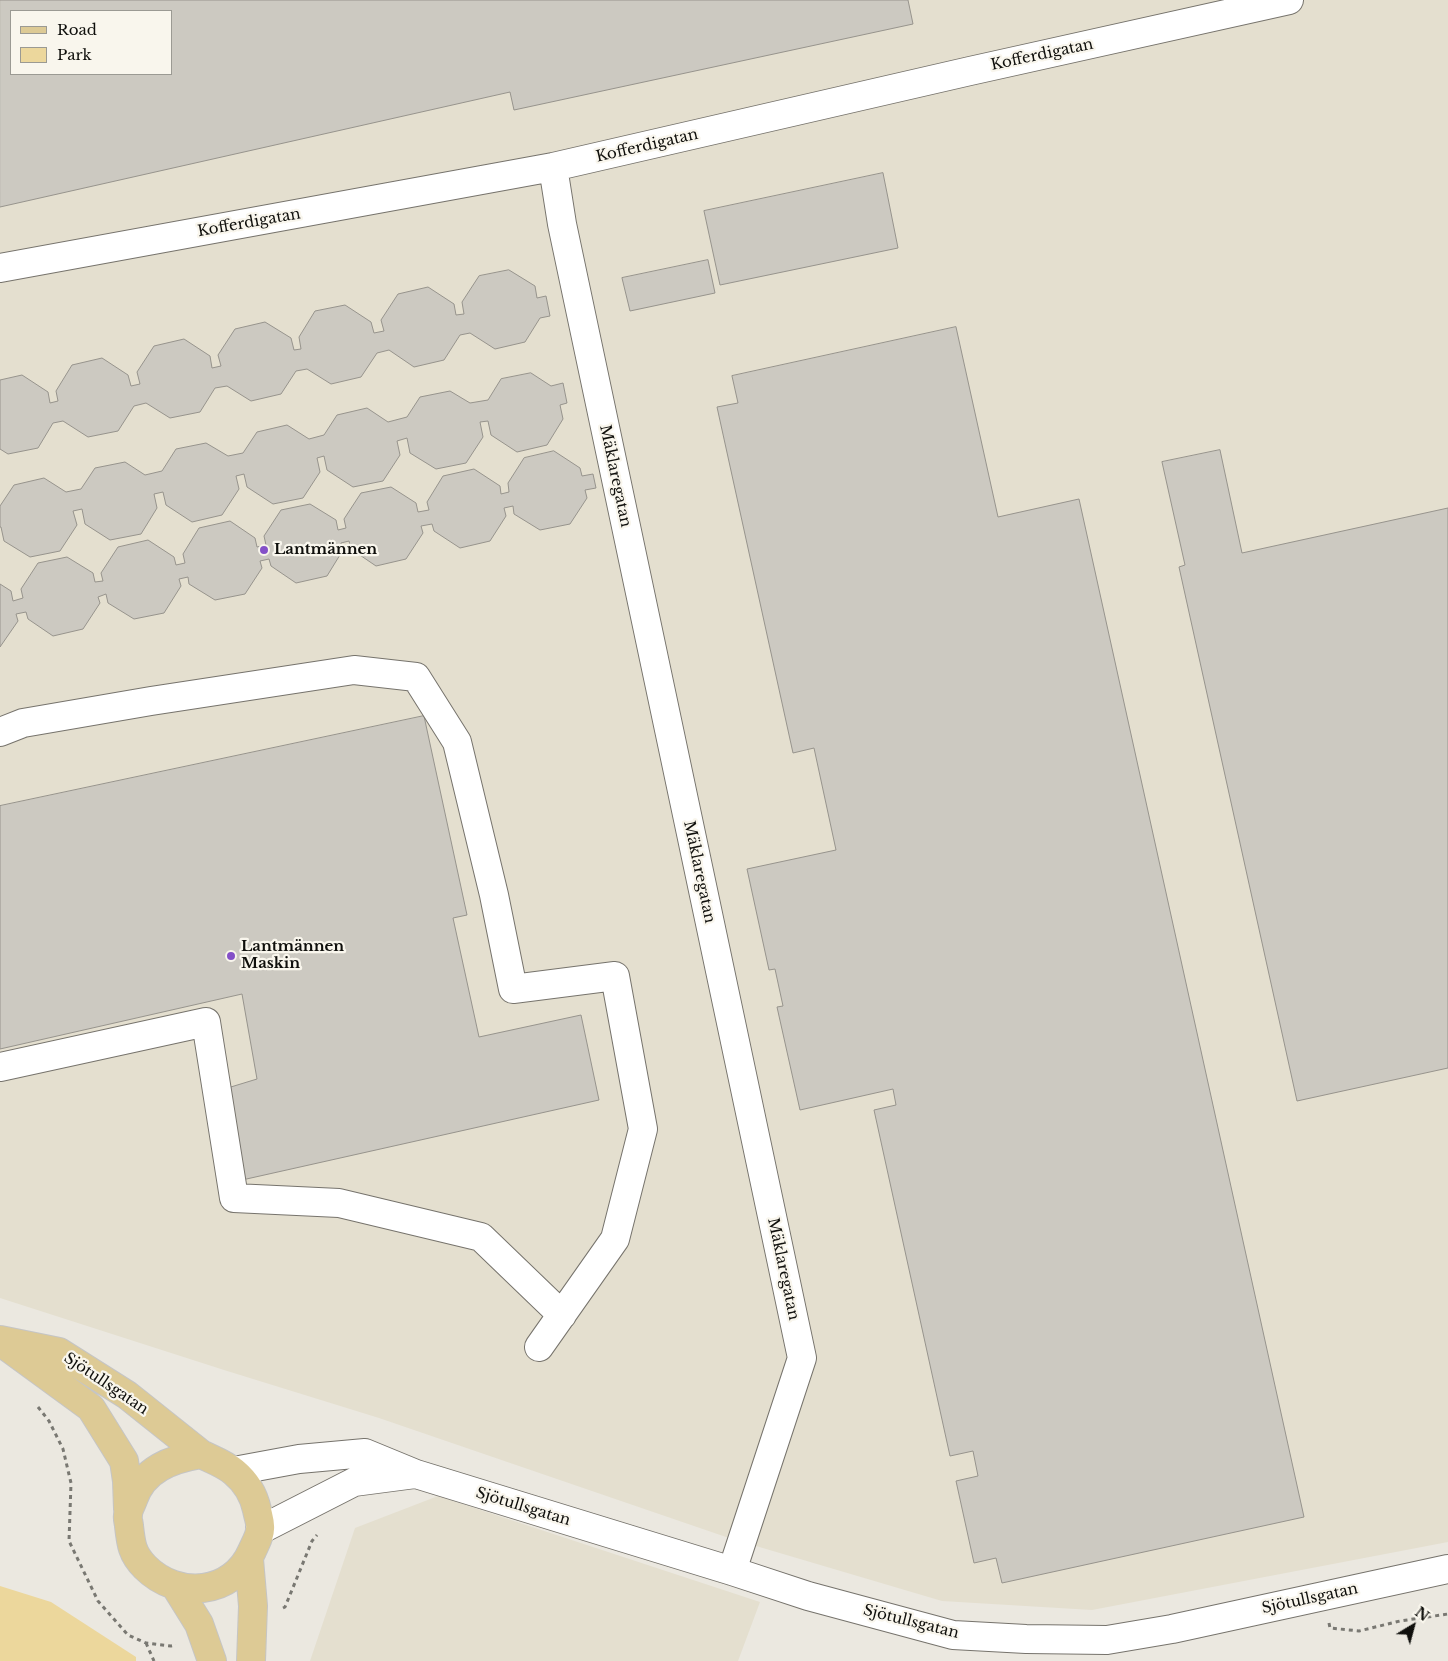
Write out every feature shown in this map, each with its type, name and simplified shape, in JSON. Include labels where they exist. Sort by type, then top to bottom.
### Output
[{"type":"main road","name":"Sjötullsgatan","points":[[0,1340],[59,1352],[127,1395],[201,1454]]},
{"type":"main road","name":"Sjötullsgatan","points":[[0,1340],[92,1408],[124,1460],[128,1515]]},
{"type":"main road","points":[[201,1454],[234,1471],[247,1485],[255,1502],[260,1530],[249,1559],[235,1575],[217,1585],[196,1589],[176,1587],[155,1577],[138,1560],[131,1546],[128,1515],[135,1493],[146,1478],[161,1466],[179,1458],[201,1454]]},
{"type":"main road","points":[[249,1559],[253,1606],[251,1661]]},
{"type":"main road","points":[[176,1587],[199,1624],[208,1649]]},
{"type":"street","name":"Kofferdigatan","points":[[0,268],[553,167],[970,70],[1289,0]]},
{"type":"street","name":"Mäklaregatan","points":[[553,167],[564,234],[802,1358],[732,1570]]},
{"type":"street","points":[[0,732],[22,723],[50,718],[354,670],[416,677],[457,742],[494,895],[513,989],[615,976],[643,1129],[615,1239],[539,1347]]},
{"type":"street","points":[[0,1067],[206,1022],[234,1198],[339,1203],[481,1237],[562,1315]]},
{"type":"street","name":"Sjötullsgatan","points":[[234,1471],[299,1459],[365,1453],[416,1474],[732,1570],[808,1596],[953,1635],[1026,1639],[1107,1640],[1172,1629],[1448,1569]]},
{"type":"street","name":"Sjötullsgatan","points":[[260,1530],[354,1482],[416,1474]]},
{"type":"path","points":[[36,1405],[49,1421],[63,1449],[71,1483],[69,1541],[98,1601],[118,1626],[128,1635],[146,1643],[208,1649]]},
{"type":"path","points":[[252,1623],[285,1607],[312,1541],[322,1530]]},
{"type":"path","points":[[1319,1597],[1330,1628],[1359,1631],[1400,1621],[1448,1614]]},
{"type":"path","points":[[146,1643],[154,1661]]},
{"type":"shaded area","points":[[0,0],[1448,0],[1448,1542],[1092,1610],[942,1601],[729,1538],[379,1418],[0,1298]]},
{"type":"shaded area","points":[[438,1496],[760,1602],[738,1661],[310,1661],[355,1528]]},
{"type":"green space","points":[[0,1586],[51,1602],[136,1657],[136,1661],[0,1661]]},
{"type":"building","points":[[0,0],[908,0],[913,24],[514,110],[510,92],[0,207]]},
{"type":"building","points":[[883,173],[898,248],[720,285],[704,211]]},
{"type":"building","points":[[708,260],[715,293],[630,311],[622,278]]},
{"type":"building","points":[[509,270],[535,286],[537,298],[546,296],[550,316],[540,318],[525,342],[495,349],[470,333],[460,335],[444,360],[414,367],[389,350],[377,353],[361,377],[331,384],[307,369],[296,371],[281,394],[251,401],[227,386],[215,388],[200,412],[170,418],[146,403],[134,406],[118,431],[88,437],[63,421],[53,423],[38,448],[8,454],[0,449],[0,380],[22,375],[48,392],[50,403],[58,401],[56,391],[72,365],[102,358],[128,375],[131,386],[140,384],[137,372],[154,346],[184,339],[210,356],[212,368],[221,366],[218,355],[235,329],[265,322],[291,338],[294,350],[301,349],[299,337],[315,311],[345,305],[371,322],[374,333],[384,331],[381,320],[398,294],[428,287],[454,304],[456,315],[464,314],[462,302],[479,276]]},
{"type":"building","points":[[956,327],[998,517],[1079,499],[1304,1517],[1002,1583],[996,1558],[974,1563],[956,1481],[978,1476],[973,1451],[950,1456],[874,1110],[896,1105],[893,1089],[800,1110],[777,1007],[783,1006],[775,969],[769,970],[747,869],[836,850],[814,748],[793,753],[717,407],[738,403],[732,376]]},
{"type":"building","name":"Lantmännen","points":[[531,373],[551,386],[563,383],[567,403],[560,405],[563,419],[547,445],[517,452],[491,435],[488,421],[480,422],[483,437],[466,463],[436,469],[410,453],[407,438],[397,441],[400,455],[383,481],[353,487],[327,470],[324,456],[317,458],[320,472],[303,498],[273,504],[247,487],[244,474],[236,476],[239,489],[222,515],[192,522],[166,505],[163,492],[154,494],[157,508],[141,534],[110,540],[85,524],[82,509],[73,511],[77,525],[60,551],[30,557],[4,541],[0,527],[0,506],[14,485],[44,478],[66,492],[81,489],[95,468],[125,462],[145,475],[162,471],[176,449],[206,443],[228,456],[243,453],[257,432],[287,425],[309,439],[324,435],[337,415],[367,408],[388,422],[407,417],[420,397],[450,391],[470,403],[488,400],[501,379]]},
{"type":"building","points":[[1220,450],[1242,553],[1448,508],[1448,1068],[1297,1101],[1179,567],[1185,565],[1162,462]]},
{"type":"building","name":"Lantmännen","points":[[554,451],[580,468],[582,476],[593,474],[596,488],[585,490],[587,498],[570,524],[540,530],[514,514],[513,506],[504,508],[506,516],[490,541],[460,548],[434,531],[432,524],[421,526],[423,533],[406,559],[376,566],[351,549],[349,541],[341,543],[343,550],[327,576],[296,583],[271,566],[269,559],[260,561],[262,568],[245,594],[215,600],[189,584],[188,577],[179,579],[181,586],[164,613],[134,619],[108,603],[106,594],[98,597],[100,603],[83,629],[53,636],[28,619],[26,612],[16,614],[18,621],[0,647],[0,584],[11,591],[13,601],[23,598],[21,589],[38,563],[67,557],[93,573],[95,582],[103,581],[101,573],[118,547],[148,540],[174,557],[176,565],[185,563],[183,554],[199,528],[230,521],[255,538],[257,547],[266,545],[264,536],[281,510],[310,504],[336,520],[338,530],[346,528],[344,519],[361,493],[391,487],[416,503],[418,512],[429,510],[427,502],[443,476],[474,469],[500,486],[501,494],[509,492],[508,483],[524,458]]},
{"type":"building","name":"Lantmännen Maskin","points":[[424,716],[467,915],[453,918],[479,1037],[581,1015],[599,1100],[242,1180],[221,1090],[257,1079],[242,994],[0,1049],[0,806]]},
{"type":"place","name":"Lantmännen","points":[[264,550]]},
{"type":"place","name":"Lantmännen Maskin","points":[[231,956]]}]
